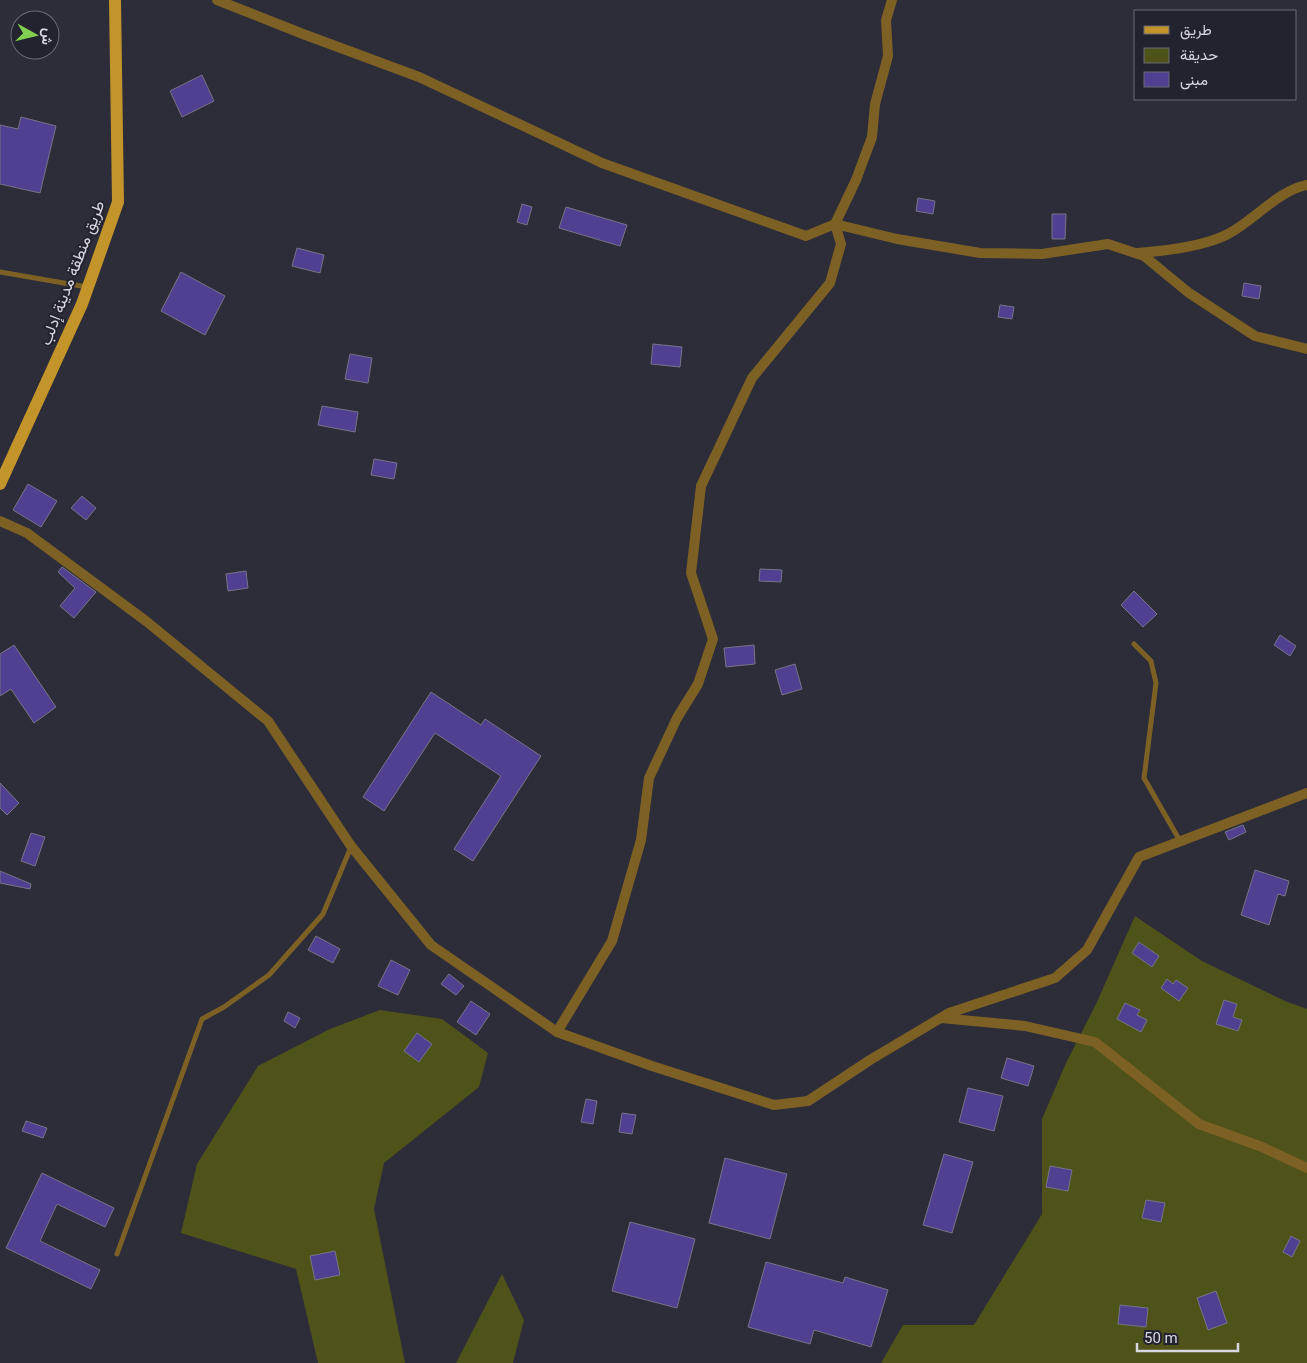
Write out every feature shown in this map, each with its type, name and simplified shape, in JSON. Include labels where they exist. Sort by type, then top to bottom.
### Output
[{"type":"main road","name":"طريق منطقة مدينة إدلب","points":[[0,484],[82,304],[118,202],[115,0]]},
{"type":"street","points":[[217,0],[419,77],[602,163],[806,236],[835,224],[896,239],[980,254],[1042,254],[1108,244],[1144,256],[1189,293],[1255,336],[1307,349]]},
{"type":"street","points":[[557,1032],[612,941],[641,840],[648,778],[677,718],[698,684],[713,639],[691,573],[701,486],[752,378],[830,283],[841,244],[835,224],[856,180],[872,137],[875,104],[888,56],[886,20],[892,0]]},
{"type":"street","points":[[1136,254],[1198,244],[1228,234],[1260,213],[1284,194],[1307,185]]},
{"type":"street","points":[[0,521],[27,533],[138,615],[268,721],[352,846],[431,945],[557,1032],[652,1066],[774,1105],[808,1101],[870,1060],[950,1012],[1055,978],[1087,950],[1139,858],[1307,793]]},
{"type":"street","points":[[941,1018],[1025,1026],[1096,1042],[1199,1124],[1262,1147],[1307,1168]]},
{"type":"lane","points":[[0,272],[88,287]]},
{"type":"lane","points":[[1134,644],[1151,661],[1156,683],[1144,778],[1180,842]]},
{"type":"lane","points":[[117,1254],[202,1019],[224,1007],[269,975],[323,914],[352,846]]},
{"type":"green space","points":[[1135,916],[1202,961],[1285,1001],[1307,1009],[1307,1363],[881,1363],[903,1325],[974,1325],[1042,1214],[1042,1119],[1066,1063],[1096,1004]]},
{"type":"green space","points":[[380,1010],[442,1019],[488,1053],[479,1087],[384,1163],[374,1209],[405,1363],[318,1363],[296,1269],[181,1233],[197,1164],[258,1066],[330,1029]]},
{"type":"green space","points":[[502,1274],[524,1320],[513,1363],[456,1363]]},
{"type":"building","points":[[202,75],[214,101],[182,117],[170,91]]},
{"type":"building","points":[[21,117],[56,126],[40,193],[0,184],[0,125],[18,129]]},
{"type":"building","points":[[918,198],[935,201],[933,214],[916,211]]},
{"type":"building","points":[[522,204],[532,207],[527,225],[517,222]]},
{"type":"building","points":[[566,207],[627,225],[620,246],[559,228]]},
{"type":"building","points":[[1052,214],[1066,214],[1065,239],[1052,239]]},
{"type":"building","points":[[297,248],[324,255],[320,273],[292,266]]},
{"type":"building","points":[[181,272],[225,296],[205,335],[161,311]]},
{"type":"building","points":[[1244,283],[1261,286],[1259,299],[1242,296]]},
{"type":"building","points":[[1000,305],[1014,307],[1012,319],[998,317]]},
{"type":"building","points":[[653,344],[682,347],[680,367],[651,364]]},
{"type":"building","points":[[350,354],[372,358],[368,383],[345,379]]},
{"type":"building","points":[[322,406],[358,412],[355,432],[318,425]]},
{"type":"building","points":[[374,459],[397,463],[394,479],[371,475]]},
{"type":"building","points":[[28,484],[57,501],[41,527],[13,510]]},
{"type":"building","points":[[82,496],[96,508],[86,520],[71,508]]},
{"type":"building","points":[[62,567],[96,592],[74,618],[60,606],[75,588],[58,572]]},
{"type":"building","points":[[760,569],[782,570],[781,582],[759,581]]},
{"type":"building","points":[[246,571],[248,588],[228,591],[226,574]]},
{"type":"building","points":[[1134,591],[1157,614],[1143,627],[1121,605]]},
{"type":"building","points":[[1280,635],[1296,646],[1290,656],[1274,645]]},
{"type":"building","points":[[14,645],[56,707],[34,723],[11,689],[0,696],[0,654]]},
{"type":"building","points":[[754,645],[755,664],[726,667],[724,648]]},
{"type":"building","points":[[795,664],[802,689],[782,695],[775,670]]},
{"type":"building","points":[[431,692],[481,725],[485,719],[541,756],[473,861],[454,849],[501,776],[435,733],[384,811],[363,797]]},
{"type":"building","points":[[0,783],[19,803],[7,815],[0,808]]},
{"type":"building","points":[[1243,825],[1246,832],[1229,840],[1225,832]]},
{"type":"building","points":[[31,833],[45,837],[35,866],[21,861]]},
{"type":"building","points":[[1255,870],[1289,881],[1285,896],[1278,894],[1269,925],[1241,915]]},
{"type":"building","points":[[0,871],[31,884],[30,889],[0,883]]},
{"type":"building","points":[[316,936],[340,949],[333,963],[308,950]]},
{"type":"building","points":[[1139,942],[1159,956],[1152,967],[1132,953]]},
{"type":"building","points":[[391,960],[410,970],[398,995],[378,986]]},
{"type":"building","points":[[449,974],[464,986],[456,995],[441,984]]},
{"type":"building","points":[[1167,979],[1173,984],[1176,980],[1188,988],[1179,1001],[1161,988]]},
{"type":"building","points":[[1224,1000],[1237,1004],[1233,1017],[1242,1020],[1238,1031],[1216,1024]]},
{"type":"building","points":[[471,1001],[490,1014],[476,1035],[457,1022]]},
{"type":"building","points":[[1125,1003],[1140,1010],[1137,1015],[1147,1020],[1141,1032],[1117,1019]]},
{"type":"building","points":[[288,1012],[300,1018],[295,1028],[284,1021]]},
{"type":"building","points":[[417,1033],[432,1044],[419,1062],[404,1051]]},
{"type":"building","points":[[1007,1058],[1034,1066],[1028,1086],[1001,1078]]},
{"type":"building","points":[[968,1088],[1003,1096],[994,1131],[959,1122]]},
{"type":"building","points":[[586,1099],[597,1101],[593,1124],[581,1122]]},
{"type":"building","points":[[622,1113],[636,1115],[632,1134],[619,1132]]},
{"type":"building","points":[[26,1121],[47,1128],[43,1138],[22,1131]]},
{"type":"building","points":[[944,1154],[973,1162],[952,1233],[923,1225]]},
{"type":"building","points":[[725,1158],[787,1174],[770,1239],[709,1223]]},
{"type":"building","points":[[1050,1166],[1072,1170],[1068,1191],[1046,1187]]},
{"type":"building","points":[[42,1173],[114,1208],[105,1227],[57,1204],[40,1241],[100,1270],[91,1289],[6,1248]]},
{"type":"building","points":[[1146,1200],[1165,1203],[1161,1222],[1142,1218]]},
{"type":"building","points":[[630,1222],[695,1239],[677,1308],[612,1291]]},
{"type":"building","points":[[1291,1236],[1300,1241],[1292,1257],[1283,1252]]},
{"type":"building","points":[[335,1251],[340,1275],[315,1280],[310,1256]]},
{"type":"building","points":[[766,1262],[843,1283],[845,1277],[888,1290],[871,1347],[814,1330],[810,1344],[748,1327]]},
{"type":"building","points":[[1216,1291],[1227,1323],[1208,1330],[1197,1298]]},
{"type":"building","points":[[1120,1305],[1148,1308],[1146,1327],[1118,1324]]}]
